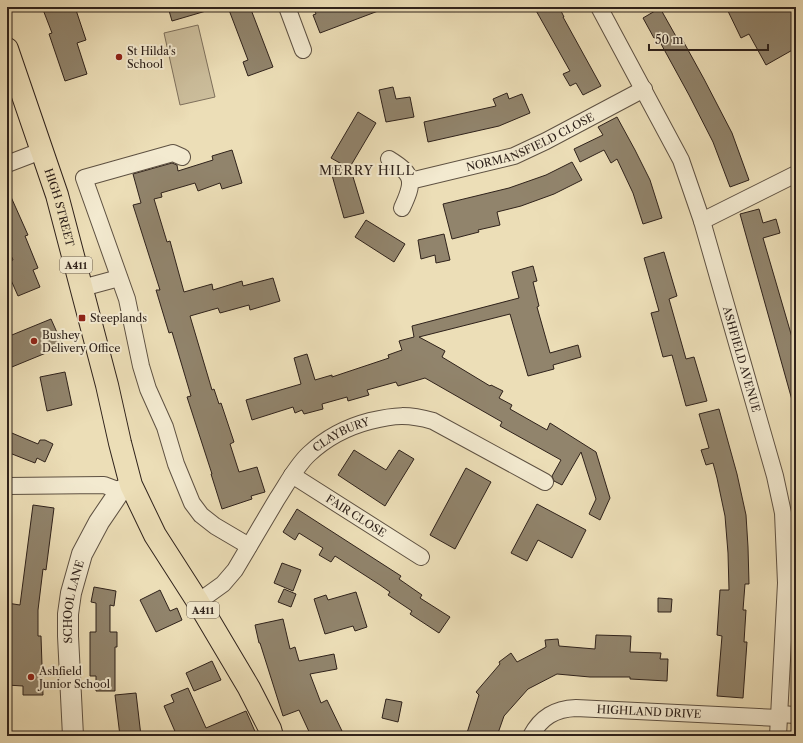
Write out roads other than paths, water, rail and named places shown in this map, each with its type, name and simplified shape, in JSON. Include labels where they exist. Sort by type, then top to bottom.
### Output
[{"type":"main road","name":"HIGH STREET","points":[[7,50],[57,195],[107,385],[120,443],[125,488]]},
{"type":"main road","name":"A411","points":[[125,488],[198,602],[249,688],[270,729],[272,736]]},
{"type":"street","points":[[287,7],[303,50]]},
{"type":"street","name":"ASHFIELD AVENUE","points":[[599,7],[681,160],[702,221],[775,476],[790,549],[786,590],[778,736]]},
{"type":"street","name":"NORMANSFIELD CLOSE","points":[[410,181],[514,156],[546,142],[644,89]]},
{"type":"street","points":[[7,164],[41,151]]},
{"type":"street","points":[[182,158],[172,152],[84,178],[127,299],[141,366],[148,389],[165,427],[176,464],[192,503],[201,515],[215,526],[249,546]]},
{"type":"street","points":[[389,159],[405,170],[410,181],[407,197],[402,208]]},
{"type":"street","points":[[702,221],[796,174]]},
{"type":"street","points":[[82,288],[119,278]]},
{"type":"street","name":"CLAYBURY","points":[[198,602],[222,584],[235,570],[292,475],[308,455],[344,429],[390,416],[405,415],[419,417],[433,421],[545,482]]},
{"type":"street","name":"FAIR CLOSE","points":[[292,475],[421,557]]},
{"type":"street","points":[[7,486],[104,485],[125,488]]},
{"type":"street","name":"SCHOOL LANE","points":[[73,736],[68,636],[70,593],[82,554],[99,522],[125,488]]},
{"type":"street","name":"HIGHLAND DRIVE","points":[[531,736],[536,727],[544,718],[565,708],[779,716],[796,715]]},
{"type":"place","name":"St Hilda's School","points":[[119,57]]},
{"type":"place","name":"Steeplands","points":[[82,318]]},
{"type":"place","name":"Bushey Delivery Office","points":[[34,341]]},
{"type":"place","name":"Ashfield Junior School","points":[[31,677]]},
{"type":"district","name":"MERRY HILL","points":[[367,170]]}]
